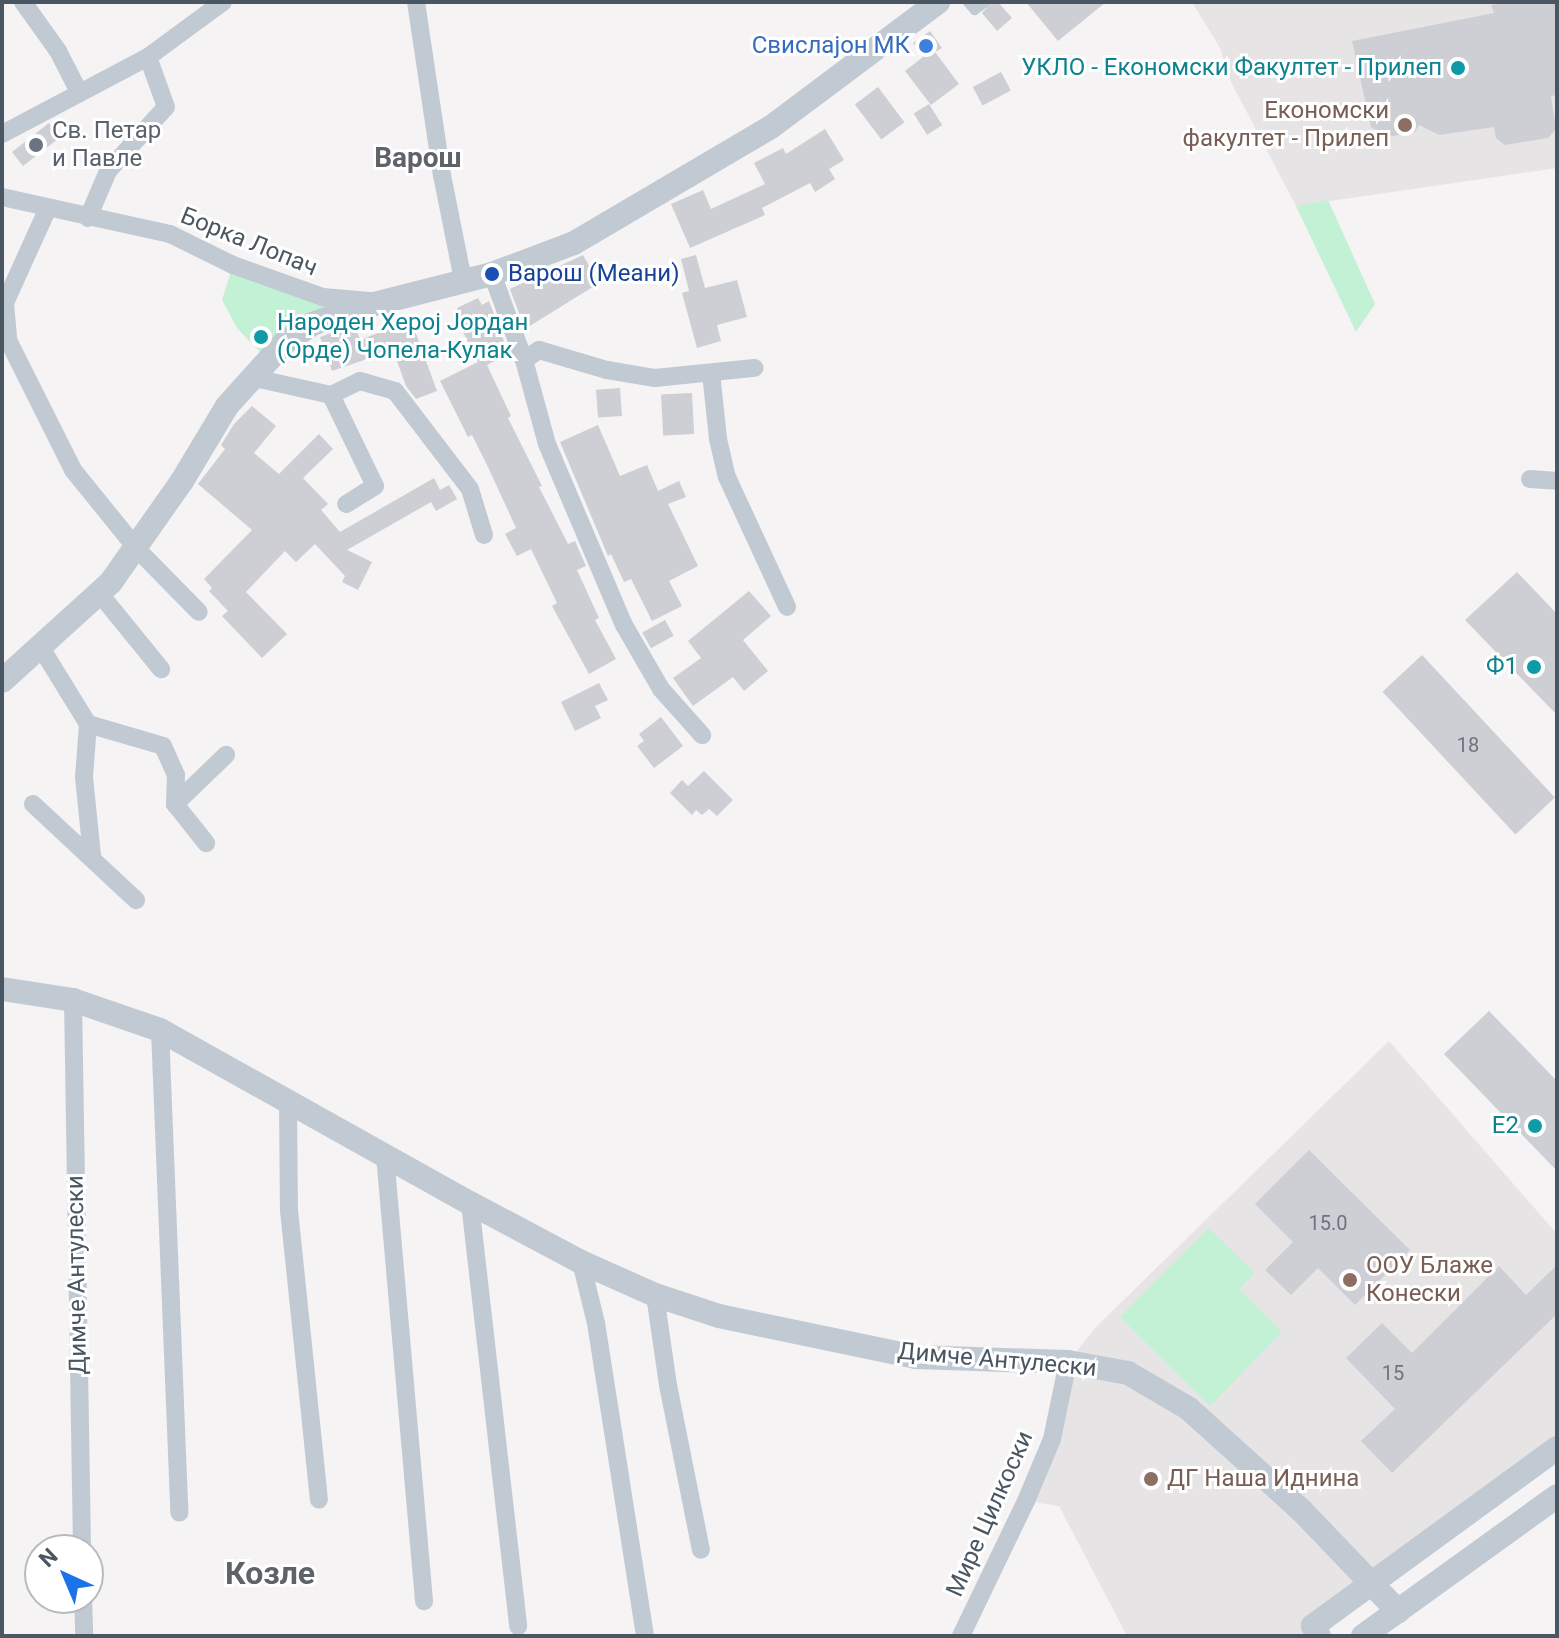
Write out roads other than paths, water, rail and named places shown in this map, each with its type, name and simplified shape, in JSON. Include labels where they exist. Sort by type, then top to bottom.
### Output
[{"type":"street","points":[[23,2],[58,51],[79,92]]},
{"type":"street","points":[[2,134],[148,57],[223,2]]},
{"type":"street","points":[[416,2],[442,175],[463,280]]},
{"type":"street","points":[[2,681],[100,594],[137,549],[227,406],[250,377],[284,343],[312,324],[492,274],[574,243],[771,127],[929,5]]},
{"type":"street","points":[[88,218],[108,171],[166,107],[148,57]]},
{"type":"street","name":"Борка Лопач","points":[[2,197],[170,234],[233,265],[323,297],[385,302]]},
{"type":"street","points":[[48,208],[5,303],[8,340],[73,470],[137,549],[199,612]]},
{"type":"street","points":[[492,274],[524,360],[547,444],[624,625],[661,689],[702,735]]},
{"type":"street","points":[[524,360],[539,350],[607,370],[655,378],[754,368]]},
{"type":"street","points":[[2,378],[21,370]]},
{"type":"street","points":[[711,373],[718,439],[727,477],[787,607]]},
{"type":"street","points":[[250,377],[331,395],[360,381],[395,391],[470,489],[484,535]]},
{"type":"street","points":[[331,395],[375,486],[346,504]]},
{"type":"street","points":[[1530,479],[1557,481]]},
{"type":"street","points":[[100,594],[161,669]]},
{"type":"street","points":[[40,646],[88,724],[84,777],[92,856]]},
{"type":"street","points":[[88,724],[163,746],[176,775],[175,804],[206,843]]},
{"type":"street","points":[[175,804],[226,755]]},
{"type":"street","points":[[33,804],[136,900]]},
{"type":"street","name":"Димче Антулески","points":[[2,989],[73,1000],[160,1030],[470,1203],[581,1262],[655,1295],[719,1316],[916,1357],[1068,1362],[1128,1373],[1188,1408],[1302,1511],[1373,1581],[1398,1611]]},
{"type":"street","name":"Димче Антулески","points":[[73,1000],[82,1534]]},
{"type":"street","points":[[160,1030],[179,1513]]},
{"type":"street","points":[[288,1101],[289,1210],[319,1499]]},
{"type":"street","points":[[385,1155],[424,1601]]},
{"type":"street","points":[[470,1203],[518,1626]]},
{"type":"street","points":[[581,1262],[596,1323],[645,1636]]},
{"type":"street","points":[[655,1295],[668,1385],[701,1550]]},
{"type":"street","name":"Мире Цилкоски","points":[[961,1636],[1052,1439],[1068,1362]]},
{"type":"street","points":[[1319,1636],[1313,1626],[1557,1448]]},
{"type":"street","points":[[1363,1636],[1557,1496]]},
{"type":"street","points":[[83,1614],[84,1636]]},
{"type":"lane","points":[[967,2],[974,10],[986,2]]},
{"type":"place","name":"Свислајон МК","points":[[926,46]]},
{"type":"place","name":"УКЛО - Економски Факултет - Прилеп","points":[[1458,68]]},
{"type":"place","name":"Економски факултет - Прилеп","points":[[1405,125]]},
{"type":"place","name":"Св. Петар и Павле","points":[[36,145]]},
{"type":"place","name":"Варош (Меани)","points":[[492,274]]},
{"type":"place","name":"Народен Херој Јордан (Орде) Чопела-Кулак","points":[[261,337]]},
{"type":"place","name":"Ф1","points":[[1534,667]]},
{"type":"place","name":"Е2","points":[[1535,1126]]},
{"type":"place","name":"ООУ Блаже Конески","points":[[1350,1280]]},
{"type":"place","name":"ДГ Наша Иднина","points":[[1151,1479]]},
{"type":"district","name":"Варош","points":[[418,158]]},
{"type":"district","name":"Козле","points":[[270,1573]]}]
